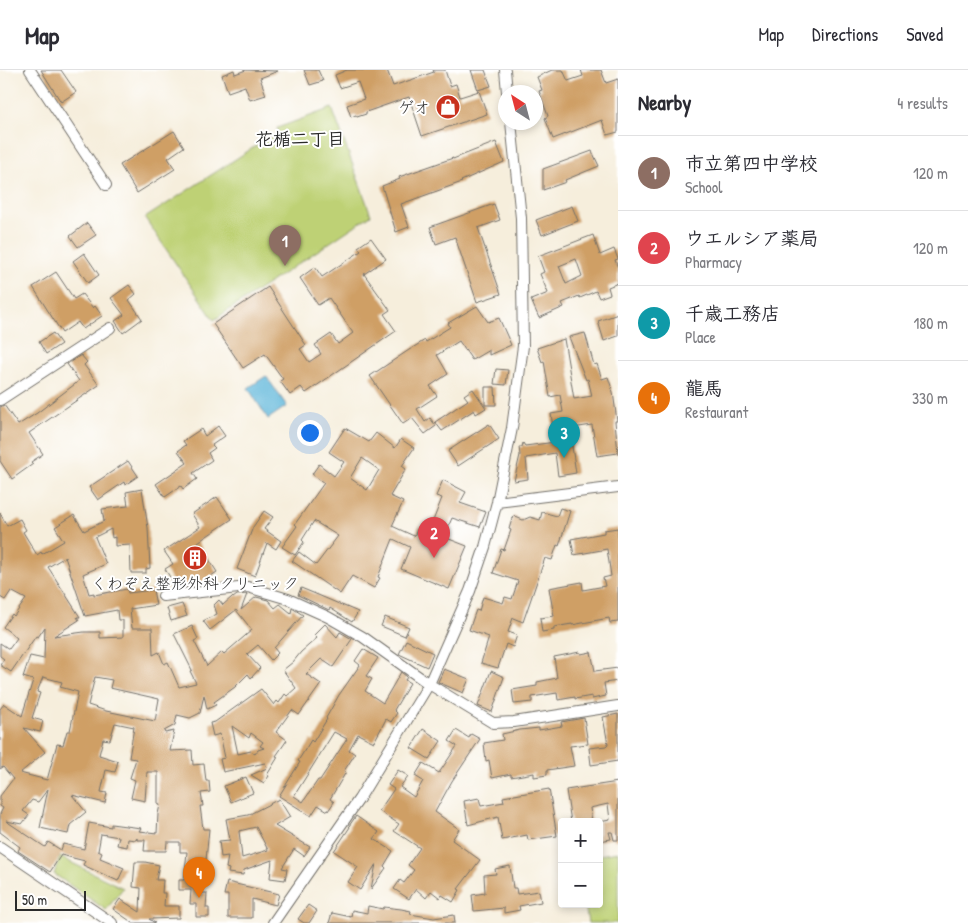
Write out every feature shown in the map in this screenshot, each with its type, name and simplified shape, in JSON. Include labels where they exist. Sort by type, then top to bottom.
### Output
[{"type":"street","points":[[30,70],[106,185]]},
{"type":"street","points":[[505,70],[507,85]]},
{"type":"street","points":[[273,923],[358,799],[430,684],[470,591],[497,502],[512,428],[524,346],[521,218],[512,130]]},
{"type":"street","points":[[0,400],[110,328]]},
{"type":"street","points":[[497,502],[618,487]]},
{"type":"street","points":[[163,596],[248,587],[280,597],[328,616],[363,637],[430,684],[493,723],[514,722],[618,706]]},
{"type":"street","points":[[0,847],[112,923]]},
{"type":"green space","points":[[332,108],[371,215],[214,320],[145,218],[268,138],[279,136],[277,128]]},
{"type":"green space","points":[[618,852],[618,923],[588,923],[586,908],[603,908],[603,854]]},
{"type":"green space","points":[[60,857],[123,888],[106,910],[54,874]]},
{"type":"water","points":[[266,376],[287,406],[268,419],[248,388]]},
{"type":"building","points":[[41,70],[61,70],[76,92],[61,102]]},
{"type":"building","points":[[234,70],[235,74],[246,70],[278,71],[260,78],[266,95],[250,100],[245,86],[228,92],[222,75]]},
{"type":"building","points":[[304,70],[318,70],[323,81],[310,85]]},
{"type":"building","points":[[347,70],[387,70],[393,86],[434,72],[433,70],[445,70],[450,86],[456,84],[460,97],[479,91],[487,114],[422,136],[409,97],[366,112],[366,114],[351,117],[347,105],[364,99],[358,82],[340,88],[335,75]]},
{"type":"building","points":[[471,70],[485,70],[491,86],[478,90]]},
{"type":"building","points":[[552,70],[563,70],[568,81],[583,76],[581,70],[601,70],[606,83],[618,79],[618,132],[607,135],[602,120],[553,139],[545,118],[548,116],[543,102],[543,85],[540,85],[537,77]]},
{"type":"building","points":[[174,131],[184,147],[168,158],[175,169],[137,193],[120,165]]},
{"type":"building","points":[[496,142],[504,162],[462,182],[401,204],[409,227],[396,232],[382,186],[400,179],[399,177]]},
{"type":"building","points":[[592,151],[599,166],[565,180],[566,182],[543,190],[543,169]]},
{"type":"building","points":[[494,204],[500,220],[478,228],[501,294],[477,302],[455,237],[436,244],[430,227]]},
{"type":"building","points":[[572,206],[578,221],[542,235],[536,220]]},
{"type":"building","points":[[87,223],[96,235],[78,247],[70,236]]},
{"type":"building","points":[[593,235],[600,255],[614,249],[618,259],[615,260],[618,268],[618,283],[608,287],[610,294],[599,298],[596,291],[580,298],[579,296],[562,303],[564,307],[539,318],[531,300],[548,293],[540,274],[544,272],[538,256]],"holes":[[[576,259],[582,276],[566,284],[559,266]]]},
{"type":"building","points":[[371,238],[386,259],[364,274],[390,310],[384,314],[396,331],[306,393],[301,387],[290,395],[280,381],[283,379],[265,354],[243,368],[213,324],[268,287],[306,345],[300,349],[309,362],[321,354],[315,345],[331,334],[338,344],[353,333],[329,298],[318,305],[300,278],[315,267],[322,277],[361,251],[358,247]]},
{"type":"building","points":[[84,253],[99,275],[88,283],[73,261]]},
{"type":"building","points":[[56,272],[74,299],[82,294],[93,308],[95,306],[102,316],[83,329],[78,322],[62,333],[33,287]]},
{"type":"building","points":[[129,285],[136,294],[129,300],[142,319],[123,333],[115,321],[124,315],[111,298]]},
{"type":"building","points":[[477,306],[488,322],[499,318],[511,345],[489,355],[489,350],[472,360],[459,341],[437,355],[448,374],[430,386],[437,396],[417,409],[425,422],[430,418],[436,426],[425,434],[412,418],[403,424],[370,376],[425,340],[426,342],[450,327],[448,323]]},
{"type":"building","points":[[618,314],[618,336],[604,341],[598,321]]},
{"type":"building","points":[[53,333],[61,344],[46,354],[39,342]]},
{"type":"building","points":[[585,333],[594,365],[597,364],[602,379],[608,377],[613,392],[617,421],[615,421],[618,453],[597,456],[592,425],[566,429],[566,425],[553,427],[551,414],[563,412],[560,395],[550,397],[544,361],[542,362],[537,348],[564,339],[574,399],[592,396],[588,379],[586,380],[569,337]]},
{"type":"building","points":[[81,355],[87,362],[84,365],[99,385],[29,433],[43,454],[31,462],[33,464],[12,479],[0,461],[0,407],[4,405],[18,425],[37,413],[79,381],[67,364]]},
{"type":"building","points":[[496,369],[508,370],[506,385],[494,384]]},
{"type":"building","points":[[485,387],[495,387],[496,405],[485,405]]},
{"type":"building","points":[[473,389],[486,408],[476,414],[474,410],[442,431],[435,422],[468,400],[464,395]]},
{"type":"building","points":[[489,424],[499,439],[458,466],[448,451]]},
{"type":"building","points":[[218,426],[225,436],[212,445],[215,448],[208,453],[212,460],[193,473],[197,479],[183,489],[181,486],[165,497],[156,484],[187,463],[178,451],[186,445],[183,441],[201,429],[205,436]]},
{"type":"building","points":[[345,428],[369,442],[376,433],[395,448],[401,439],[414,448],[402,466],[406,469],[390,496],[403,502],[392,526],[414,536],[419,526],[429,531],[442,498],[436,496],[443,480],[466,492],[460,503],[486,512],[480,527],[452,518],[444,537],[467,546],[449,589],[401,569],[410,547],[393,539],[378,577],[380,578],[374,588],[352,576],[340,594],[292,561],[299,552],[316,565],[338,536],[314,521],[302,540],[304,542],[295,555],[282,547],[297,526],[295,524],[324,483],[312,474],[319,464],[334,476],[344,462],[329,452]],"holes":[[[362,458],[379,470],[367,490],[350,478]]]},
{"type":"building","points":[[571,440],[576,473],[558,476],[555,453],[526,458],[528,479],[514,481],[520,455],[519,447],[522,447],[523,443],[525,446]]},
{"type":"building","points":[[128,461],[138,476],[125,485],[124,482],[98,500],[89,487]]},
{"type":"building","points":[[142,489],[148,528],[150,568],[146,569],[146,573],[131,573],[130,545],[115,546],[115,537],[112,538],[111,529],[95,537],[106,564],[83,574],[89,594],[94,593],[94,595],[127,589],[128,593],[153,590],[156,605],[130,609],[132,628],[152,628],[153,655],[159,652],[164,664],[168,662],[179,687],[196,683],[190,671],[192,670],[174,634],[192,626],[198,639],[194,641],[207,666],[222,652],[224,654],[252,630],[236,610],[210,630],[203,621],[217,614],[214,605],[219,600],[223,605],[232,597],[247,594],[241,610],[256,597],[268,600],[275,608],[280,604],[291,613],[292,608],[303,615],[274,648],[278,653],[271,660],[258,645],[247,654],[260,668],[251,678],[248,674],[235,687],[214,702],[216,705],[207,709],[204,695],[200,713],[190,718],[177,715],[175,725],[164,731],[165,733],[174,731],[170,751],[192,750],[193,765],[204,764],[206,781],[209,781],[210,792],[201,793],[203,806],[200,806],[203,829],[209,829],[206,860],[203,860],[200,880],[202,880],[201,893],[207,893],[206,908],[209,908],[209,917],[196,917],[196,904],[190,904],[191,890],[179,890],[179,880],[184,880],[187,852],[180,852],[180,842],[167,842],[166,851],[144,851],[145,840],[137,840],[137,838],[136,840],[128,839],[127,847],[117,845],[119,837],[101,834],[98,851],[102,853],[100,858],[124,868],[118,881],[83,865],[85,861],[61,855],[50,872],[18,851],[20,847],[0,832],[0,814],[3,808],[0,806],[0,796],[13,779],[3,767],[0,769],[0,709],[4,704],[22,716],[33,680],[23,677],[30,656],[44,659],[45,627],[38,637],[36,636],[11,672],[0,665],[4,659],[0,656],[0,643],[9,649],[17,638],[3,627],[12,614],[14,616],[26,599],[11,591],[5,600],[0,597],[0,513],[7,526],[20,519],[26,530],[23,532],[37,555],[64,541],[55,527],[74,515],[84,531],[104,521],[102,509],[128,506],[126,492]],"holes":[[[65,557],[85,616],[117,610],[118,620],[123,620],[123,637],[100,638],[100,632],[54,636],[79,620],[77,617],[80,617],[48,567]],[[43,677],[62,682],[60,687],[78,692],[70,731],[67,731],[63,745],[57,744],[47,780],[20,773],[45,752],[24,728],[40,732],[43,721],[32,718],[40,693],[37,692]],[[95,677],[112,680],[110,688],[159,699],[155,721],[106,711],[88,705]],[[115,723],[134,727],[129,758],[136,759],[130,778],[135,780],[131,798],[145,801],[147,772],[158,772],[158,804],[160,805],[157,833],[139,831],[141,828],[111,824],[111,827],[89,823],[84,849],[63,844],[61,850],[48,842],[45,847],[6,821],[22,824],[29,815],[23,811],[32,800],[38,802],[48,789],[40,828],[68,834],[70,825],[86,812],[72,795],[105,803],[107,793],[101,792],[106,770],[115,772],[118,761],[99,755],[103,739],[110,740]]]},
{"type":"building","points":[[217,497],[232,519],[198,542],[217,572],[196,586],[176,587],[165,569],[173,564],[164,551],[200,527],[192,514]]},
{"type":"building","points":[[560,508],[570,511],[559,546],[557,545],[552,560],[545,558],[523,622],[513,618],[508,632],[517,635],[513,647],[506,644],[498,668],[481,663],[489,637],[469,630],[476,610],[479,611],[483,597],[503,603],[505,597],[512,599],[518,581],[493,573],[501,549],[504,550],[511,530],[509,529],[513,516],[523,520],[530,517],[540,520],[542,512],[557,516]]},
{"type":"building","points":[[264,511],[273,517],[264,529],[281,541],[276,549],[267,543],[255,576],[237,569],[253,527]]},
{"type":"building","points":[[618,528],[618,622],[610,623],[609,618],[554,627],[554,630],[542,632],[540,618],[554,616],[549,588],[582,582],[583,590],[605,586],[603,578],[611,576],[607,549],[574,555],[571,539],[604,533],[604,530]]},
{"type":"building","points":[[301,588],[358,612],[352,622],[330,608],[329,610],[298,595]]},
{"type":"building","points":[[182,604],[187,616],[171,621],[167,608]]},
{"type":"building","points":[[385,617],[409,627],[405,636],[381,626]]},
{"type":"building","points":[[325,624],[337,637],[340,632],[352,639],[333,667],[321,659],[306,674],[321,684],[299,715],[292,710],[276,732],[287,740],[276,756],[278,757],[267,775],[269,776],[264,783],[251,775],[267,768],[265,763],[223,772],[220,759],[225,758],[220,734],[213,736],[210,723],[215,722],[261,689],[274,705],[277,701],[279,703],[285,694],[287,696],[296,688],[283,670],[317,638],[314,635]],"holes":[[[232,726],[249,738],[251,733],[263,742],[260,746],[264,748],[258,750],[255,754],[251,751],[238,754]]]},
{"type":"building","points":[[406,640],[433,653],[427,667],[399,654]]},
{"type":"building","points":[[363,649],[378,658],[366,676],[372,679],[365,691],[383,703],[401,672],[407,677],[405,680],[410,683],[394,710],[397,713],[391,722],[386,719],[374,742],[358,734],[349,750],[355,754],[330,799],[334,802],[328,811],[318,805],[311,816],[279,796],[300,762],[298,761],[311,740],[313,742],[339,695],[360,665],[355,661]],"holes":[[[334,732],[347,739],[303,802],[294,796]]]},
{"type":"building","points":[[580,652],[581,654],[591,652],[595,671],[618,668],[618,681],[604,683],[606,696],[592,699],[592,696],[558,700],[557,693],[532,697],[532,702],[514,704],[512,690],[537,686],[537,682],[557,678],[554,657]]},
{"type":"building","points":[[444,669],[469,679],[463,693],[438,682]]},
{"type":"building","points":[[491,671],[504,677],[492,712],[478,706]]},
{"type":"building","points":[[618,714],[618,761],[591,765],[589,748],[606,746],[608,744],[603,717]]},
{"type":"building","points":[[584,718],[588,744],[570,746],[574,766],[547,770],[547,775],[534,777],[534,773],[511,777],[511,774],[492,778],[489,760],[486,761],[484,743],[503,740],[502,734],[520,730],[539,728],[539,730],[562,726],[561,722]]},
{"type":"building","points":[[423,729],[441,741],[429,759],[411,748]]},
{"type":"building","points":[[456,730],[469,738],[471,734],[480,739],[452,781],[435,812],[459,829],[452,840],[480,860],[458,889],[460,890],[453,902],[442,895],[440,898],[431,891],[426,898],[416,889],[409,899],[394,889],[400,880],[404,883],[414,870],[408,865],[420,848],[394,831],[399,824],[379,811],[394,789],[388,785],[398,770],[408,776],[400,787],[414,797],[423,781],[415,776],[423,763],[439,773],[457,746],[449,741]]},
{"type":"building","points":[[246,777],[253,793],[231,802],[224,786]]},
{"type":"building","points":[[618,782],[618,840],[614,840],[612,832],[609,832],[611,839],[603,840],[603,821],[610,820],[608,804],[590,808],[591,818],[570,818],[566,790]]},
{"type":"building","points":[[549,789],[557,836],[528,840],[527,835],[502,840],[498,817],[468,825],[464,801],[479,798],[481,806],[504,802],[503,797]]},
{"type":"building","points":[[279,799],[290,817],[275,826],[310,847],[304,856],[294,849],[282,868],[287,869],[285,880],[270,878],[272,860],[244,870],[243,875],[228,873],[229,869],[226,868],[228,856],[221,857],[219,841],[230,840],[226,819],[248,815]],"holes":[[[256,827],[268,850],[242,858],[239,831]]]},
{"type":"building","points":[[356,816],[379,832],[374,839],[393,851],[384,866],[386,868],[371,889],[376,864],[360,890],[348,882],[358,867],[334,851]]},
{"type":"building","points":[[135,862],[159,865],[156,880],[163,880],[164,906],[179,906],[179,918],[149,919],[155,923],[133,923],[113,909],[120,899],[140,912],[141,888],[133,887]]},
{"type":"building","points":[[510,866],[513,888],[516,888],[517,894],[539,891],[541,902],[519,906],[520,910],[504,913],[504,908],[474,911],[472,895],[485,893],[484,875],[496,874],[495,869]]},
{"type":"building","points":[[227,882],[279,894],[276,905],[252,899],[252,918],[228,918],[228,895],[224,895]]},
{"type":"building","points":[[308,905],[317,911],[309,923],[304,923],[298,919]]},
{"type":"building","points":[[368,906],[383,909],[384,907],[401,909],[411,911],[410,914],[434,918],[454,915],[455,923],[329,923],[332,913],[351,917],[352,910],[367,913]]},
{"type":"place","name":"ゲオ","points":[[448,107]]},
{"type":"place","name":"市立第四中学校","points":[[285,266]]},
{"type":"place","name":"千歳工務店","points":[[564,458]]},
{"type":"place","name":"くわぞえ整形外科クリニック","points":[[195,558]]},
{"type":"place","name":"ウエルシア薬局","points":[[434,558]]},
{"type":"place","name":"龍馬","points":[[199,898]]},
{"type":"district","name":"花楯二丁目","points":[[300,139]]}]
